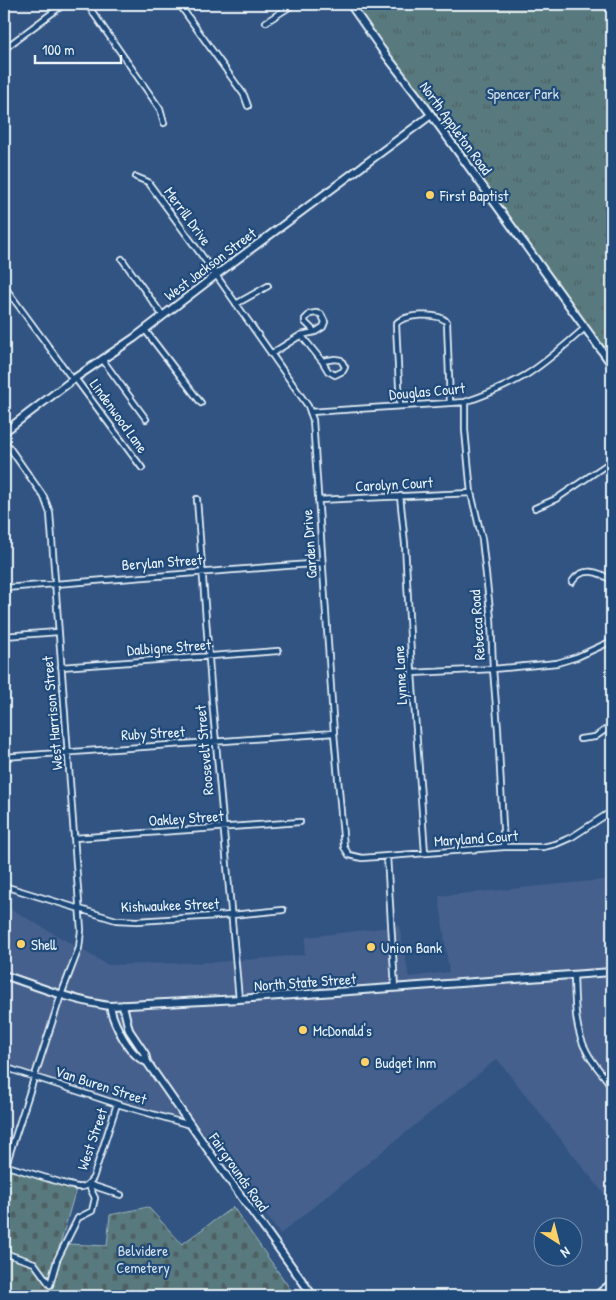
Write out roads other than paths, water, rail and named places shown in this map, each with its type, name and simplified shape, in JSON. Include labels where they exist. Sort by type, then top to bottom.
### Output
[{"type":"main road","name":"North Appleton Road","points":[[350,4],[612,365]]},
{"type":"main road","name":"West Jackson Street","points":[[4,432],[74,379],[145,330],[431,115]]},
{"type":"main road","name":"North State Street","points":[[4,975],[62,995],[110,1006],[239,999],[612,972]]},
{"type":"main road","name":"Fairgrounds Road","points":[[123,1005],[129,1030],[145,1054],[148,1062],[190,1125],[313,1296]]},
{"type":"main road","name":"Fairgrounds Road","points":[[110,1006],[114,1022],[119,1031],[140,1060],[148,1062]]},
{"type":"main road","points":[[596,1296],[612,1283]]},
{"type":"street","points":[[4,49],[64,4]]},
{"type":"street","points":[[86,4],[160,109],[164,123]]},
{"type":"street","points":[[179,4],[244,95],[248,106]]},
{"type":"street","points":[[266,22],[294,4]]},
{"type":"street","name":"Merrill Drive","points":[[136,177],[148,182],[216,275]]},
{"type":"street","points":[[122,259],[163,316]]},
{"type":"street","name":"Garden Drive","points":[[216,275],[308,406],[314,428],[343,841]]},
{"type":"street","name":"Lindenwood Lane","points":[[4,286],[142,468]]},
{"type":"street","points":[[236,304],[268,286]]},
{"type":"street","points":[[271,354],[301,335],[315,332],[324,327],[325,322],[321,314],[310,314],[305,319],[305,322],[315,332]]},
{"type":"street","points":[[400,406],[396,324],[403,318],[420,316],[439,316],[447,322],[450,403]]},
{"type":"street","name":"Douglas Court","points":[[310,412],[465,402],[488,394],[526,375],[585,328]]},
{"type":"street","points":[[145,330],[201,403]]},
{"type":"street","points":[[301,335],[328,371],[336,375],[343,372],[346,367],[341,360],[335,358],[322,361]]},
{"type":"street","points":[[102,359],[146,419]]},
{"type":"street","name":"Rebecca Road","points":[[465,402],[465,430],[471,492],[482,539],[491,619],[504,847]]},
{"type":"street","name":"West Harrison Street","points":[[4,440],[44,497],[50,513],[81,930],[79,948],[4,1167]]},
{"type":"street","points":[[535,508],[556,498],[612,461]]},
{"type":"street","name":"Carolyn Court","points":[[318,500],[471,492]]},
{"type":"street","name":"Lynne Lane","points":[[400,496],[405,544],[424,853]]},
{"type":"street","name":"Roosevelt Street","points":[[197,499],[208,657],[239,999]]},
{"type":"street","name":"Berylan Street","points":[[4,588],[55,582],[322,563]]},
{"type":"street","points":[[572,582],[581,573],[588,571],[612,581]]},
{"type":"street","points":[[4,636],[58,632]]},
{"type":"street","points":[[412,673],[493,669],[557,663],[577,657],[612,641]]},
{"type":"street","name":"Dalbigne Street","points":[[61,667],[278,651]]},
{"type":"street","points":[[580,739],[595,737],[612,725]]},
{"type":"street","name":"Ruby Street","points":[[4,757],[334,734]]},
{"type":"street","name":"Maryland Court","points":[[343,841],[346,852],[356,858],[504,847],[543,847],[572,837],[612,811]]},
{"type":"street","name":"Oakley Street","points":[[74,838],[300,822]]},
{"type":"street","points":[[387,856],[395,988]]},
{"type":"street","name":"Kishwaukee Street","points":[[4,886],[80,911],[116,920],[232,915],[283,910]]},
{"type":"street","points":[[574,975],[579,1033],[587,1052],[612,1087]]},
{"type":"street","name":"Van Buren Street","points":[[4,1067],[117,1104],[190,1125]]},
{"type":"street","name":"West Street","points":[[4,1253],[34,1262],[50,1285],[57,1260],[78,1218],[92,1212],[95,1198],[88,1184],[93,1178],[117,1104]]},
{"type":"street","points":[[4,1167],[80,1188],[84,1188],[88,1184],[121,1195]]},
{"type":"place","name":"First Baptist","points":[[430,195]]},
{"type":"place","name":"Shell","points":[[21,944]]},
{"type":"place","name":"Union Bank","points":[[371,947]]},
{"type":"place","name":"McDonald's","points":[[303,1030]]},
{"type":"place","name":"Budget Inm","points":[[365,1062]]},
{"type":"park label","name":"Spencer Park","points":[[523,93]]},
{"type":"park label","name":"Belvidere Cemetery","points":[[143,1258]]}]
